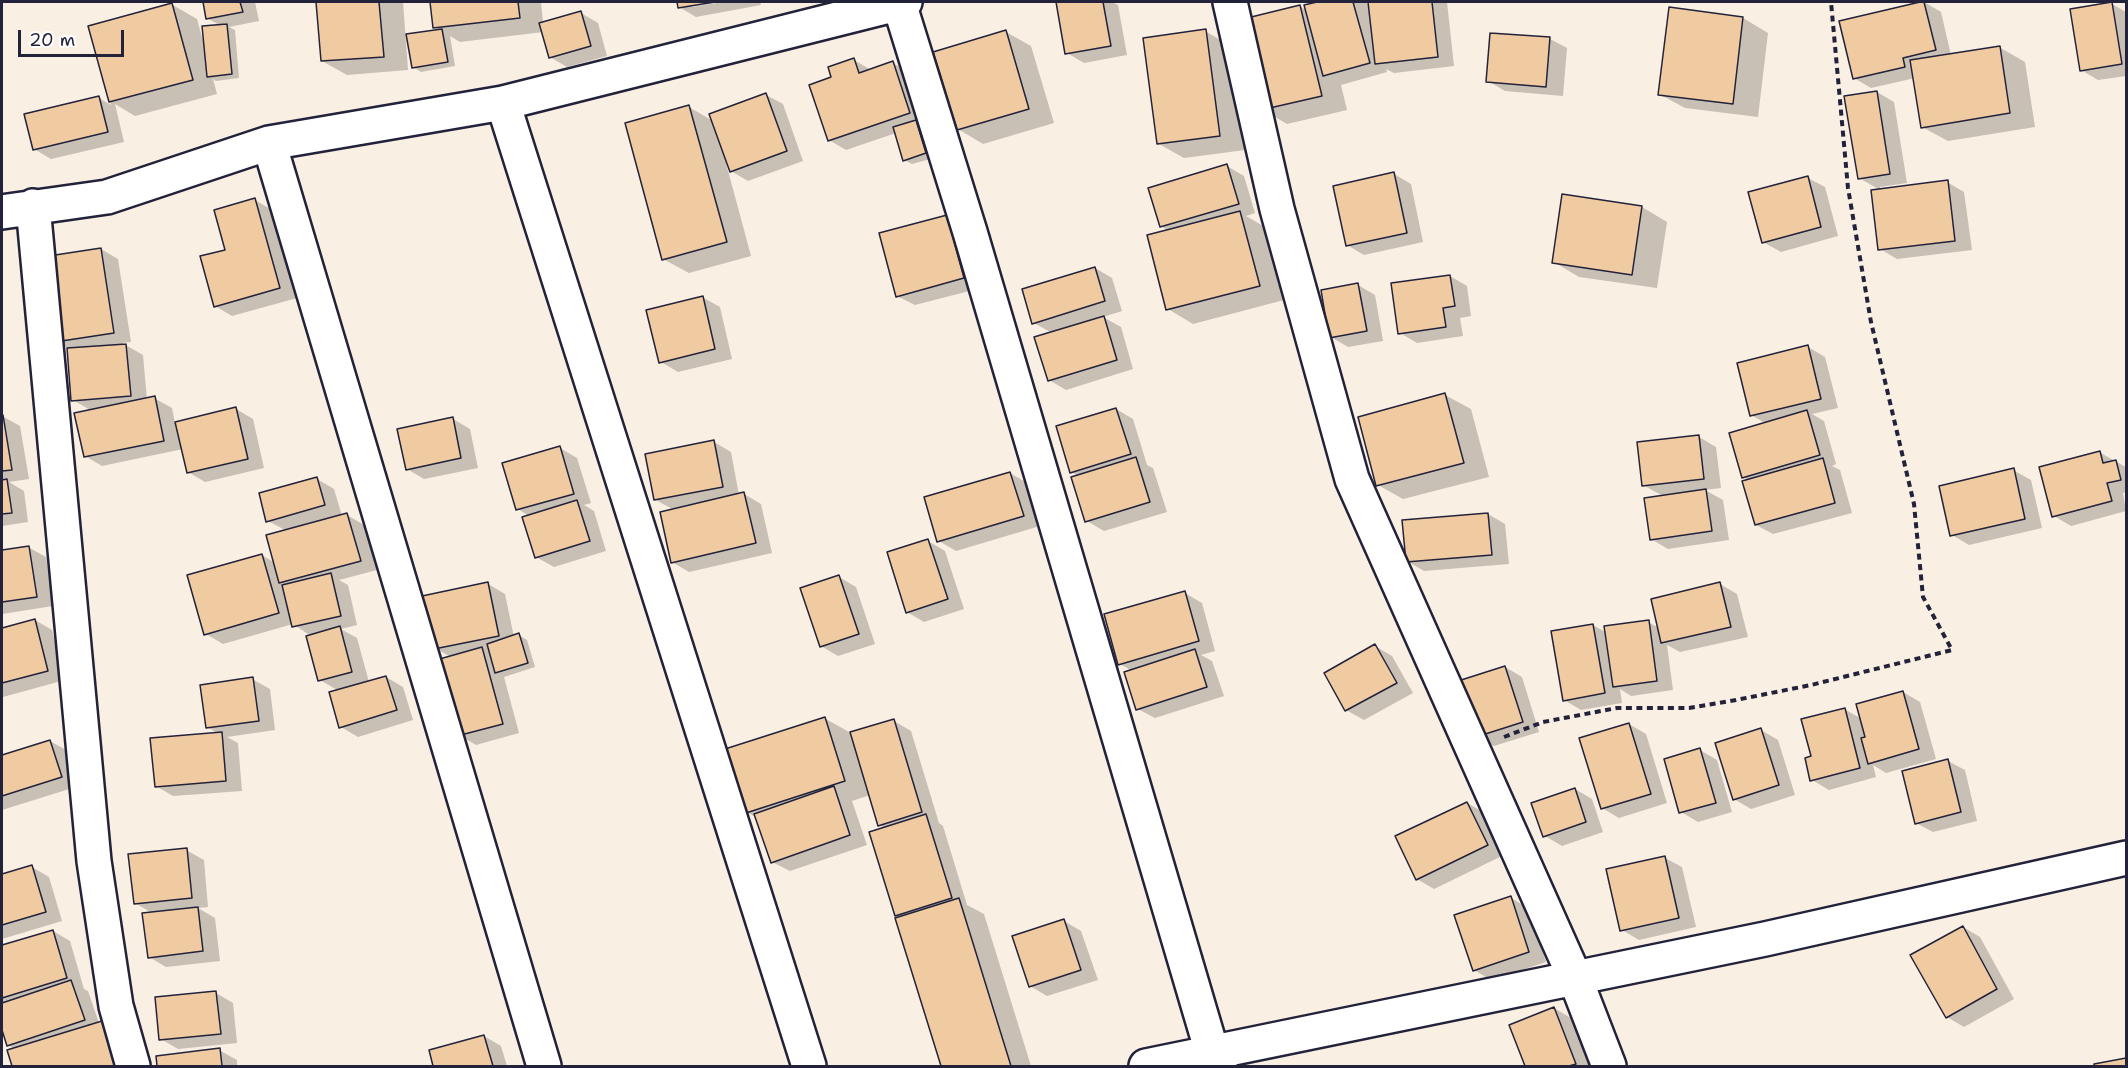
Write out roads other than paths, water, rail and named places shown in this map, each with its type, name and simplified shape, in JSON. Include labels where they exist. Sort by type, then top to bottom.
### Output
[{"type":"street","points":[[133,1066],[116,1006],[94,861],[17,209],[107,197],[269,144],[503,103],[902,2],[1216,1059]]},
{"type":"street","points":[[1230,2],[1277,209],[1352,479],[1575,978],[1609,1066]]},
{"type":"street","points":[[503,103],[809,1066]]},
{"type":"street","points":[[269,144],[544,1066]]},
{"type":"street","points":[[1146,1066],[1216,1059],[2127,858]]}]
